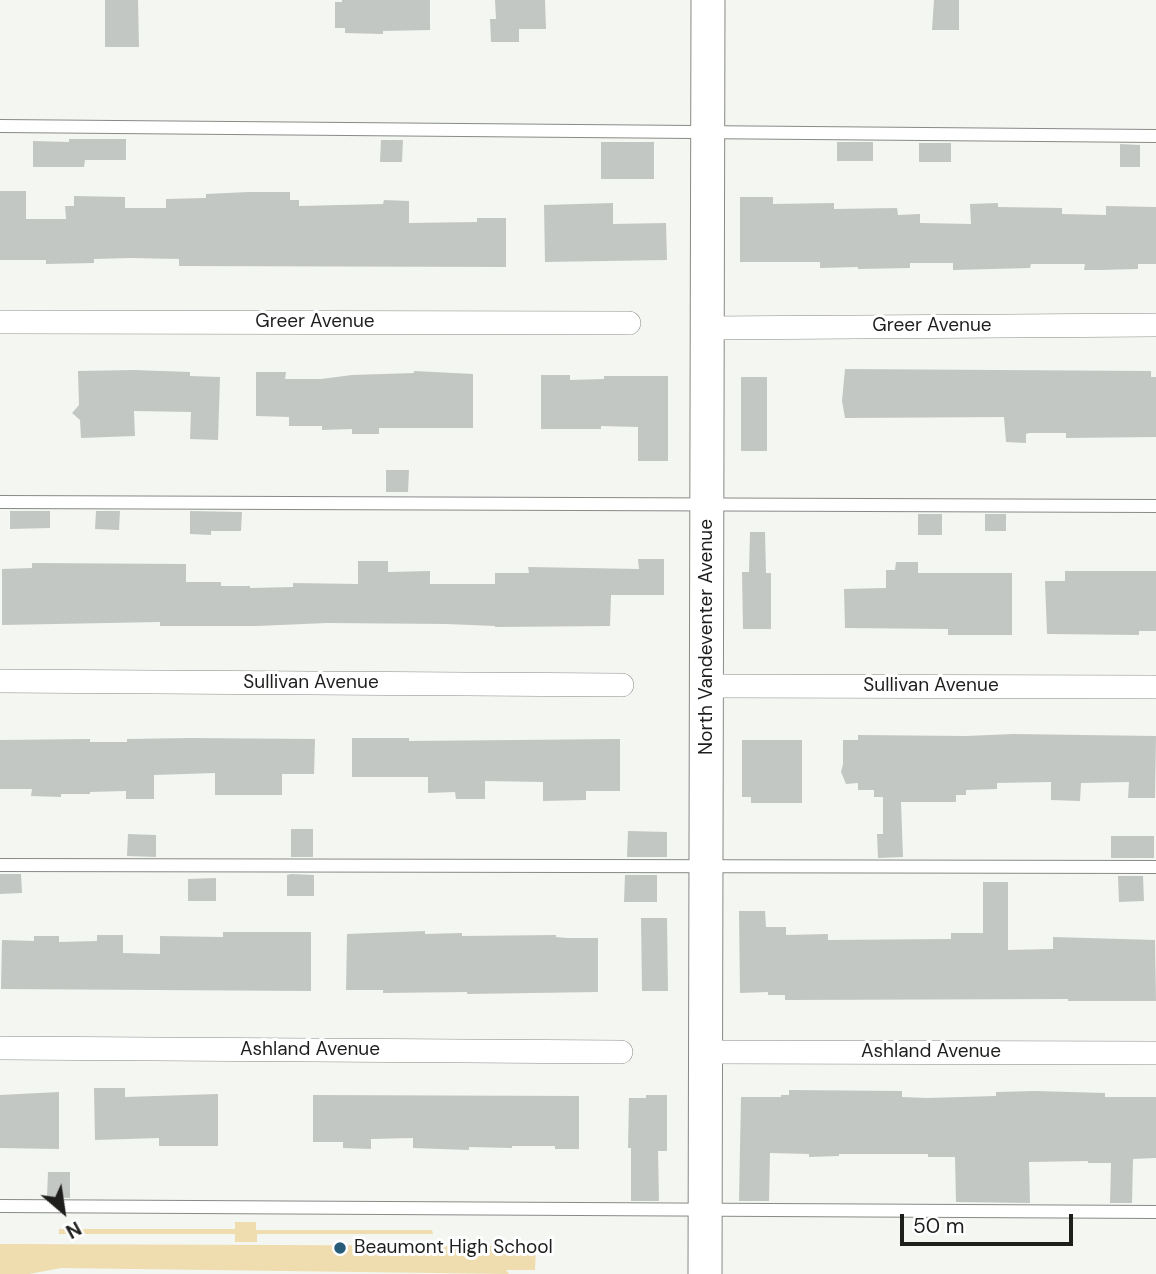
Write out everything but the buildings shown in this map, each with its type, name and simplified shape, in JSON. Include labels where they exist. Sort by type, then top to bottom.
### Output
[{"type":"main road","name":"North Vandeventer Avenue","points":[[705,1274],[708,0]]},
{"type":"street","name":"Greer Avenue","points":[[0,322],[629,323]]},
{"type":"street","name":"Greer Avenue","points":[[708,328],[1156,325]]},
{"type":"street","name":"Sullivan Avenue","points":[[0,681],[622,685]]},
{"type":"street","name":"Sullivan Avenue","points":[[707,686],[1156,687]]},
{"type":"street","name":"Ashland Avenue","points":[[0,1048],[621,1052]]},
{"type":"street","name":"Ashland Avenue","points":[[706,1052],[1156,1053]]},
{"type":"lane","points":[[0,126],[1156,136]]},
{"type":"lane","points":[[0,502],[1156,506]]},
{"type":"lane","points":[[0,865],[1156,867]]},
{"type":"lane","points":[[0,1206],[1156,1212]]},
{"type":"shaded area","points":[[235,1222],[256,1222],[256,1230],[432,1230],[433,1234],[257,1234],[257,1242],[235,1242],[235,1234],[59,1234],[59,1229],[235,1229]]},
{"type":"shaded area","points":[[0,1244],[536,1246],[535,1270],[506,1270],[509,1274],[61,1268],[29,1274],[0,1274]]},
{"type":"place","name":"Beaumont High School","points":[[340,1248]]}]
